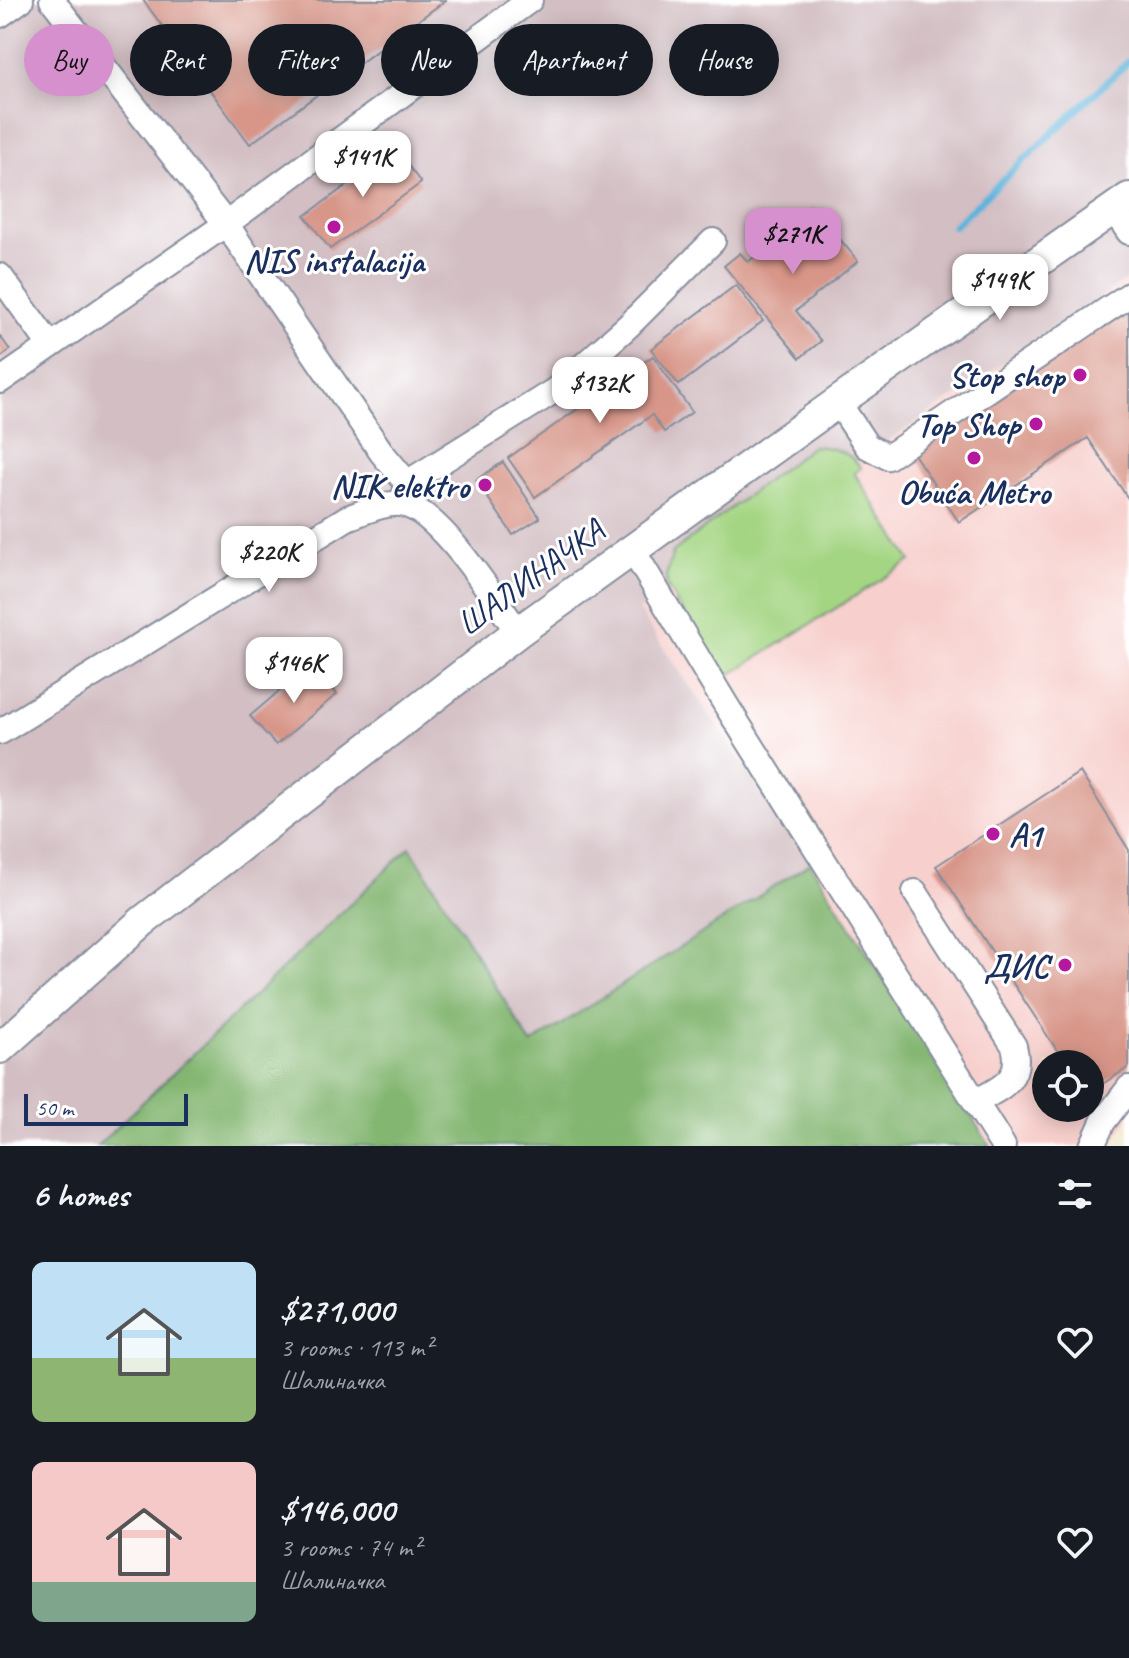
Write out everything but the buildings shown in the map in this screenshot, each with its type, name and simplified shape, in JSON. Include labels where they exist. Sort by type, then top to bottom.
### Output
[{"type":"main road","name":"ШАЛИНАЧКА","points":[[0,1048],[143,921],[518,632],[838,402],[1124,213]]},
{"type":"street","points":[[0,15],[21,0]]},
{"type":"street","points":[[52,0],[226,224],[382,453],[405,494],[454,545],[518,632]]},
{"type":"street","points":[[0,381],[226,224],[530,0]]},
{"type":"street","points":[[0,732],[347,518],[380,507],[405,494],[557,389],[628,326],[713,241]]},
{"type":"street","points":[[0,276],[50,345]]},
{"type":"street","points":[[838,402],[867,446],[888,457],[1129,295]]},
{"type":"street","points":[[632,549],[726,705],[1003,1146]]},
{"type":"street","points":[[915,892],[1014,1046],[1018,1060],[1005,1086],[975,1102]]},
{"type":"street","points":[[1092,1146],[1103,1122],[1129,1088]]},
{"type":"shaded area","points":[[0,0],[1129,0],[1129,278],[638,610],[810,863],[531,1044],[410,847],[97,1146],[0,1146]]},
{"type":"shaded area","name":"Stop shop","points":[[1129,278],[1129,1117],[1110,1146],[990,1146],[810,863],[638,610]]},
{"type":"green space","points":[[813,446],[840,451],[857,463],[861,468],[854,473],[911,561],[728,676],[724,670],[719,673],[667,586],[666,576],[673,552]]},
{"type":"green space","points":[[410,847],[531,1044],[810,863],[990,1146],[97,1146]]},
{"type":"waterway","points":[[954,226],[1129,61]]},
{"type":"place","name":"NIS instalacija","points":[[334,227]]},
{"type":"place","name":"Stop shop","points":[[1080,375]]},
{"type":"place","name":"Top Shop","points":[[1036,424]]},
{"type":"place","name":"Obuća Metro","points":[[974,458]]},
{"type":"place","name":"NIK elektro","points":[[485,485]]},
{"type":"place","name":"A1","points":[[993,834]]},
{"type":"place","name":"ДИС","points":[[1065,965]]}]
